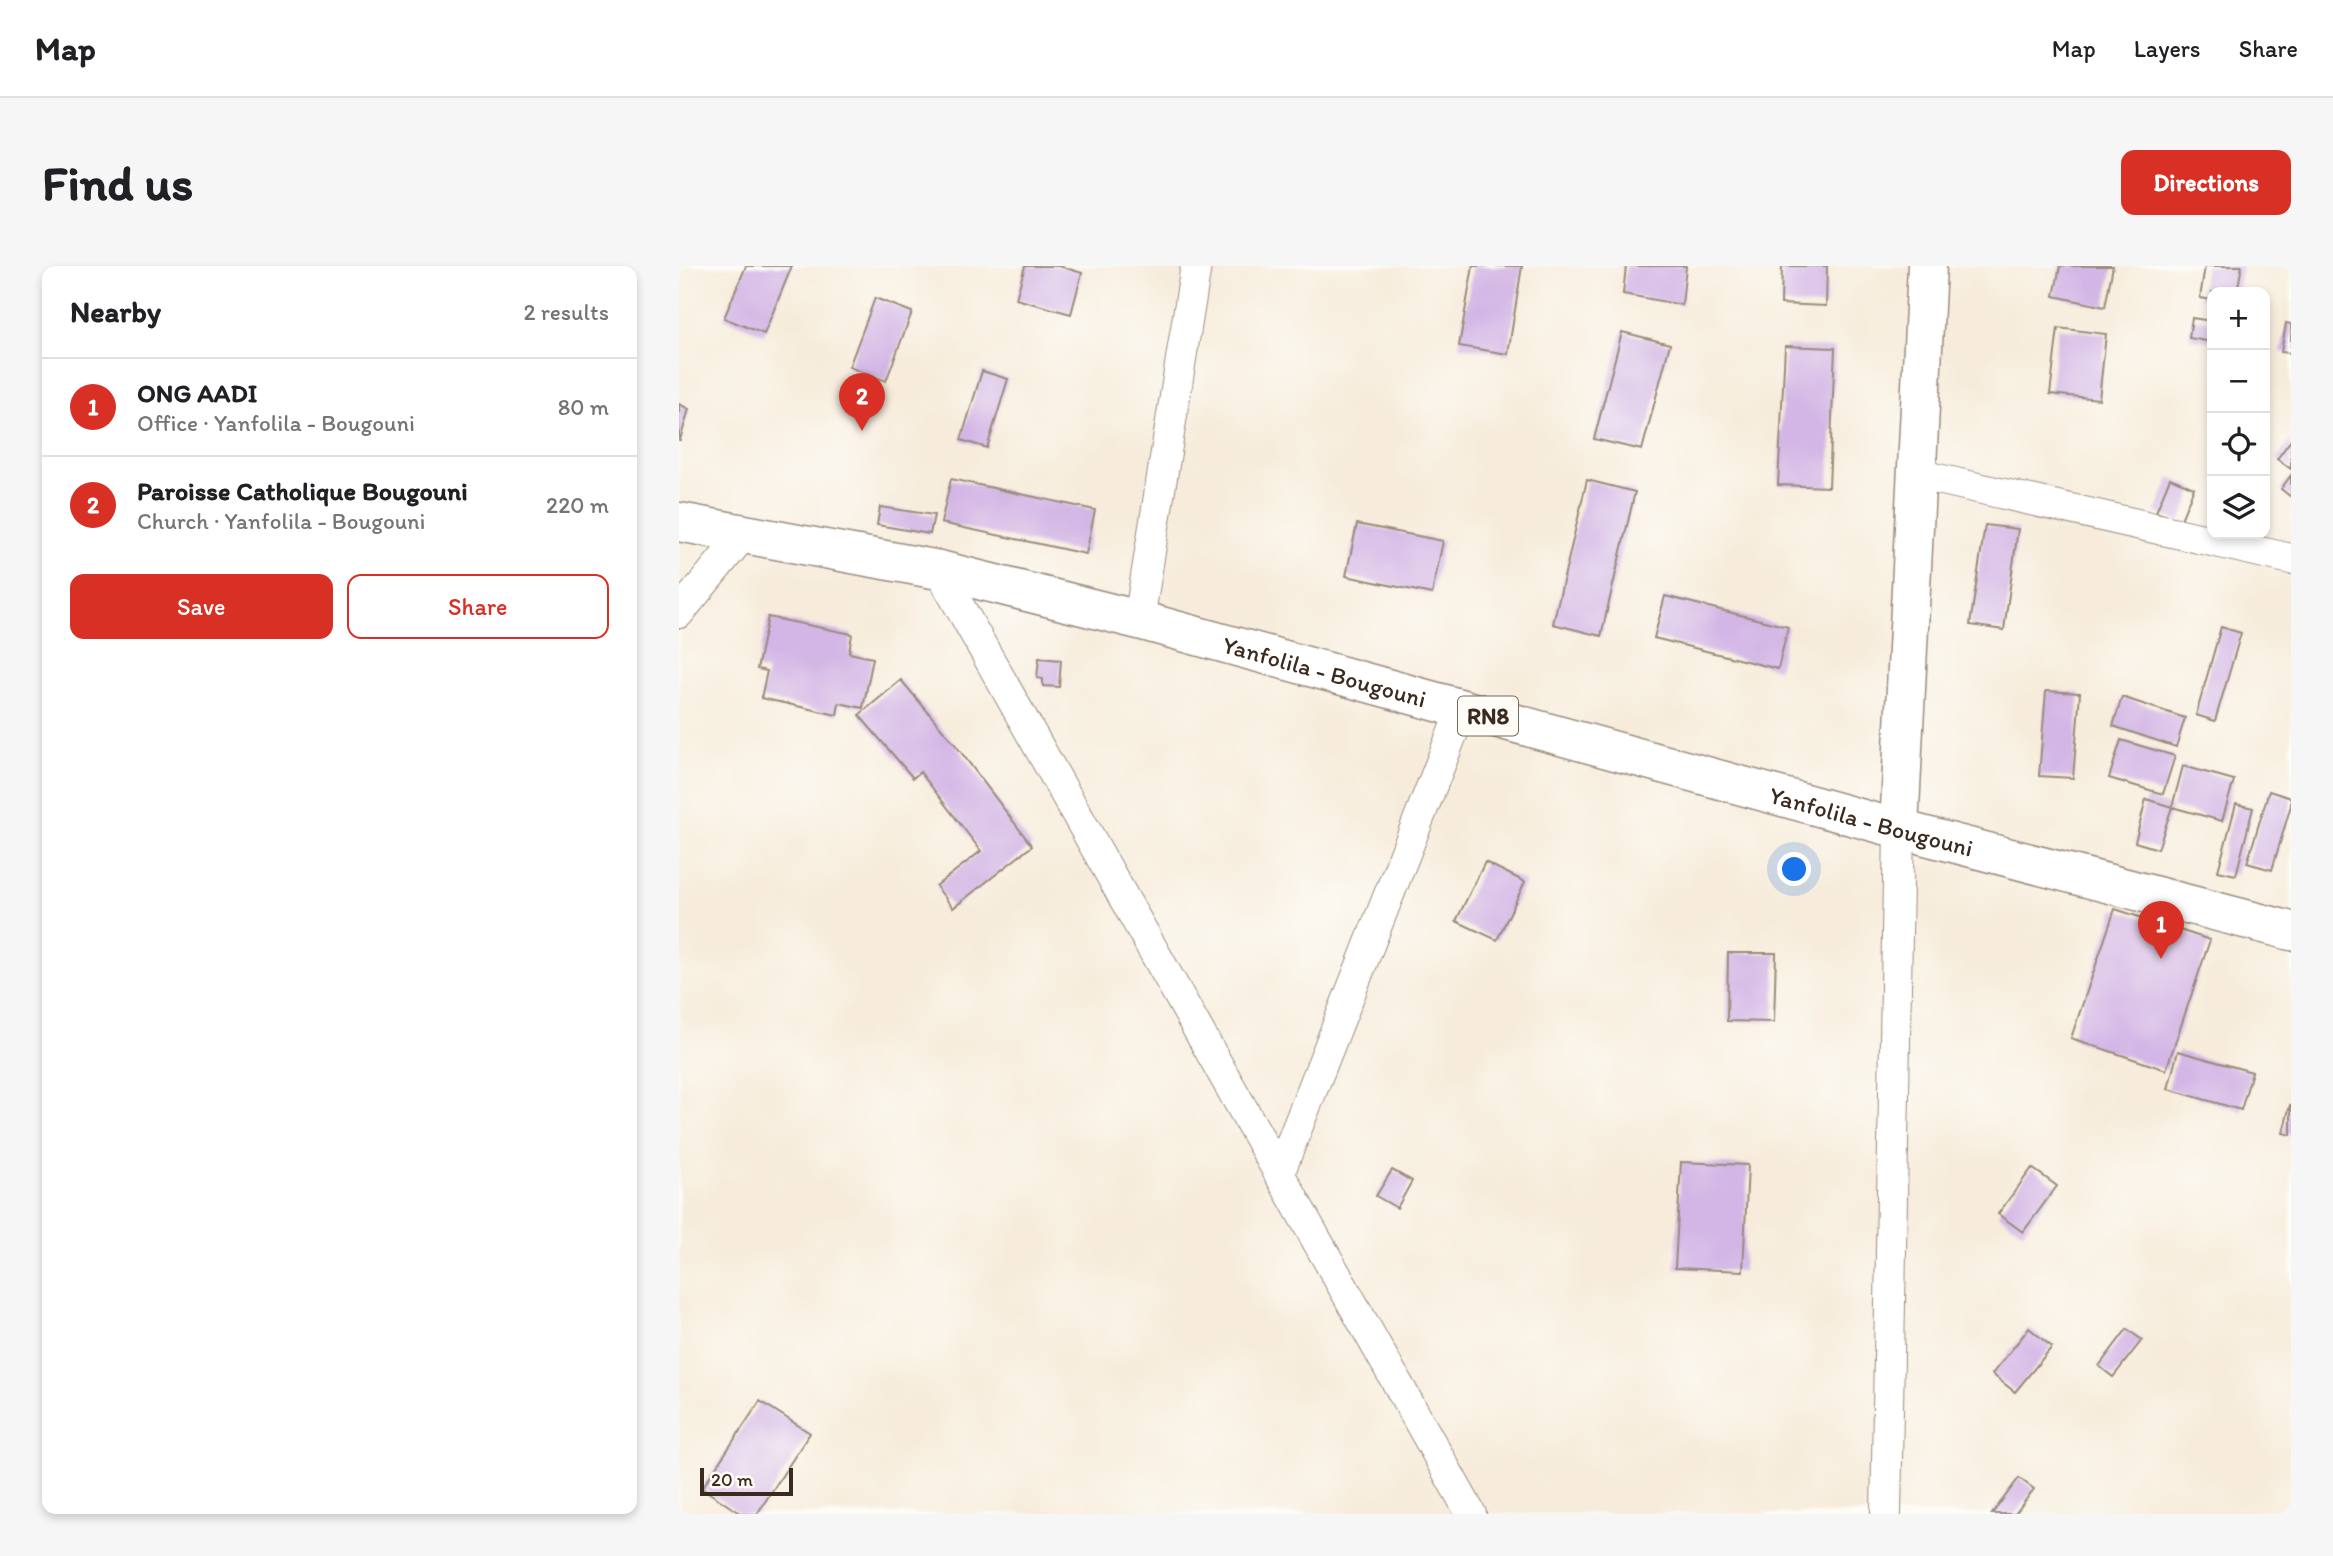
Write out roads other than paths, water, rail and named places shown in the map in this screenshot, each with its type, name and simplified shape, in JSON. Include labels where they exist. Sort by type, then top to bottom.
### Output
[{"type":"main road","points":[[1899,828],[1927,266]]},
{"type":"main road","name":"Yanfolila - Bougouni","points":[[679,522],[939,570],[1139,620],[2291,932]]},
{"type":"street","points":[[1139,620],[1196,266]]},
{"type":"street","points":[[1916,474],[2291,559]]},
{"type":"street","points":[[679,613],[744,534]]},
{"type":"street","points":[[939,570],[1471,1514]]},
{"type":"street","points":[[1279,1174],[1462,709]]},
{"type":"street","points":[[1886,1514],[1899,828]]},
{"type":"place","name":"Paroisse Catholique Bougouni","points":[[862,431]]},
{"type":"place","name":"ONG AADI","points":[[2161,959]]}]
